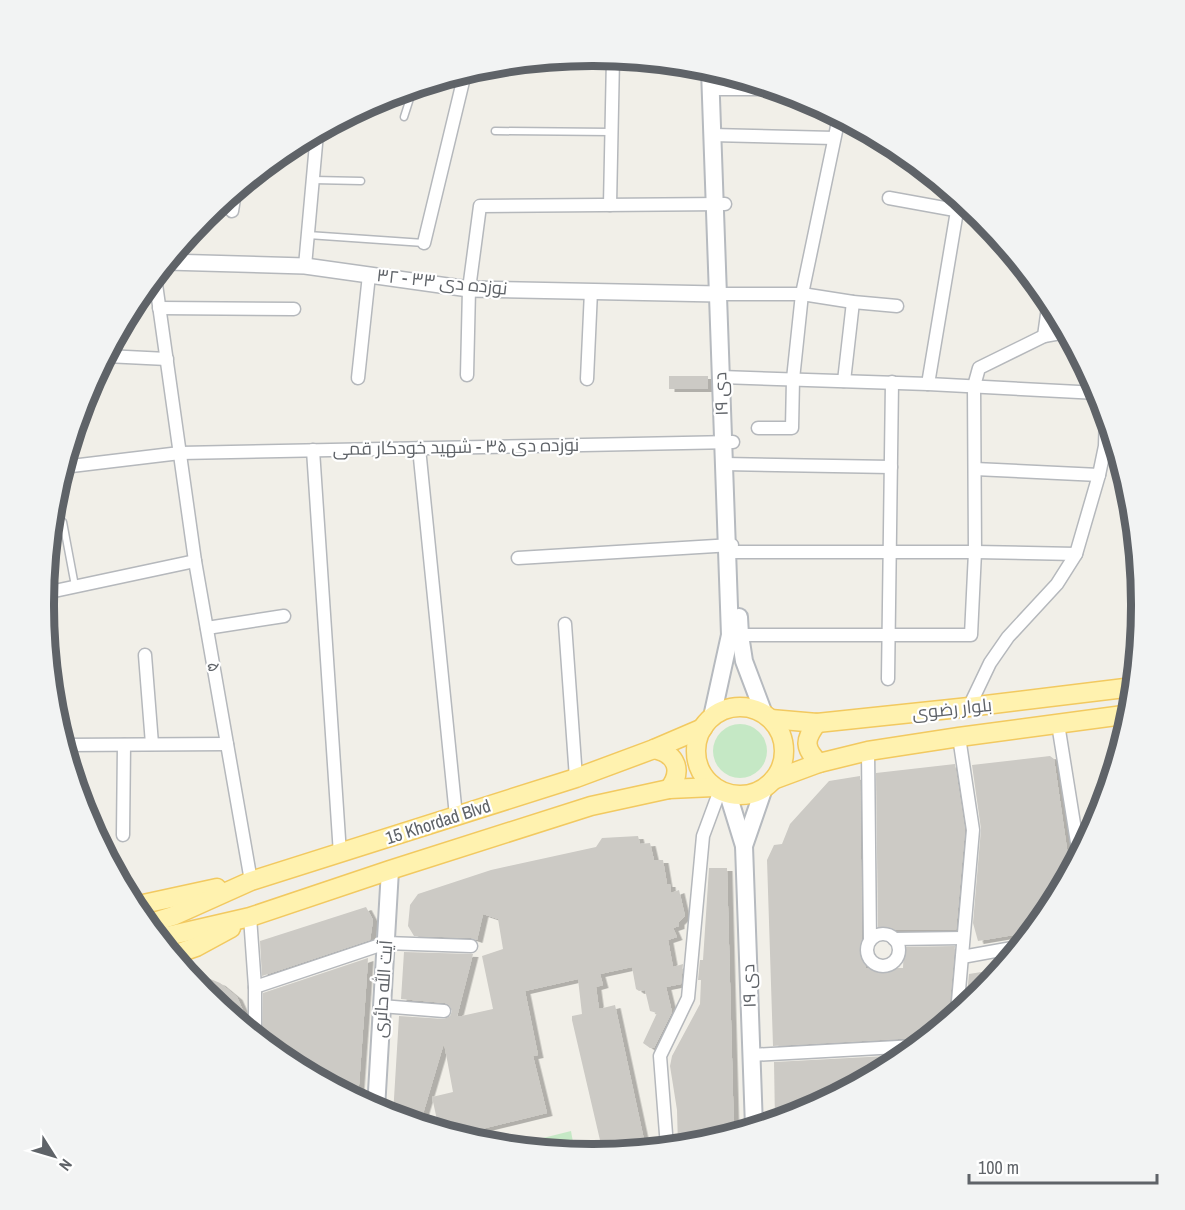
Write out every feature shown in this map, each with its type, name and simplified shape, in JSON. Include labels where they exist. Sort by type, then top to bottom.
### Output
[{"type":"main road","name":"۱۹ دی","points":[[718,84],[732,549],[744,661],[767,717]]},
{"type":"main road","name":"۱۹ دی","points":[[707,722],[730,635],[732,549]]},
{"type":"main road","name":"بلوار رضوی","points":[[767,717],[816,723],[1124,688]]},
{"type":"main road","points":[[744,846],[769,784],[782,766],[784,749],[780,733],[767,717],[747,708],[729,708],[707,722],[698,740],[696,753],[705,778],[721,790],[740,795],[753,794],[769,784]]},
{"type":"main road","name":"بلوار رضوی","points":[[769,784],[819,763],[868,751],[1120,716]]},
{"type":"main road","name":"15 Khordad Blvd","points":[[176,925],[251,881],[576,778],[654,749],[707,722]]},
{"type":"main road","points":[[816,723],[808,736],[807,743],[808,751],[819,763]]},
{"type":"main road","points":[[654,749],[670,756],[675,764],[677,773],[669,789]]},
{"type":"main road","name":"15 Khordad Blvd","points":[[176,925],[250,917],[591,806],[669,789],[721,790]]},
{"type":"main road","points":[[721,790],[744,846]]},
{"type":"main road","name":"۱۹ دی","points":[[744,846],[754,1119]]},
{"type":"main road","name":"آیت الله حائری","points":[[377,1099],[390,870]]},
{"type":"main road","points":[[145,904],[251,881]]},
{"type":"main road","points":[[181,952],[196,947],[250,917]]},
{"type":"main road","points":[[159,924],[176,925]]},
{"type":"main road","points":[[165,933],[176,925]]},
{"type":"street","points":[[610,205],[613,67]]},
{"type":"street","points":[[424,243],[463,83]]},
{"type":"street","points":[[718,84],[733,85]]},
{"type":"street","points":[[758,428],[792,428],[793,379],[802,294],[837,125]]},
{"type":"street","points":[[718,135],[834,138]]},
{"type":"street","points":[[305,266],[316,143]]},
{"type":"street","points":[[889,198],[952,203]]},
{"type":"street","points":[[232,211],[233,204]]},
{"type":"street","points":[[467,375],[469,289],[480,206],[720,204]]},
{"type":"street","points":[[928,384],[957,209]]},
{"type":"street","name":"۳۲ - نوزده دی ۳۳","points":[[178,262],[305,266],[469,289],[723,294]]},
{"type":"street","points":[[358,378],[369,275]]},
{"type":"street","name":"۵","points":[[157,289],[195,561],[251,881]]},
{"type":"street","points":[[587,379],[591,291]]},
{"type":"street","points":[[723,294],[802,294],[897,306]]},
{"type":"street","points":[[844,381],[853,302]]},
{"type":"street","points":[[159,308],[294,309]]},
{"type":"street","points":[[1044,336],[1047,317]]},
{"type":"street","points":[[740,635],[971,635],[975,552],[974,386],[979,368],[1044,336],[1057,334]]},
{"type":"street","points":[[115,356],[167,359]]},
{"type":"street","points":[[726,377],[892,382],[1087,392]]},
{"type":"street","points":[[888,679],[892,382]]},
{"type":"street","name":"نوزده دی ۳۵ - شهید خودکار قمی","points":[[72,466],[180,453],[728,442]]},
{"type":"street","points":[[969,707],[990,663],[1008,637],[1057,584],[1076,554],[1099,475],[1105,442]]},
{"type":"street","points":[[419,448],[456,816]]},
{"type":"street","points":[[313,450],[340,854]]},
{"type":"street","points":[[729,465],[891,467]]},
{"type":"street","points":[[975,469],[1099,475]]},
{"type":"street","points":[[518,558],[732,549],[1076,554]]},
{"type":"street","points":[[54,592],[195,561]]},
{"type":"street","points":[[207,628],[284,616]]},
{"type":"street","points":[[565,624],[576,778]]},
{"type":"street","points":[[145,655],[152,744]]},
{"type":"street","points":[[1058,724],[1077,840]]},
{"type":"street","points":[[958,1000],[973,830],[959,737]]},
{"type":"street","points":[[123,835],[124,744]]},
{"type":"street","points":[[72,745],[227,744]]},
{"type":"street","points":[[868,751],[870,940],[867,949],[869,958],[875,964],[884,966],[892,963],[898,956],[898,947],[894,939],[886,934],[878,935],[870,940]]},
{"type":"street","points":[[666,1138],[660,1056],[688,998],[703,836],[721,790]]},
{"type":"street","points":[[250,917],[255,1024]]},
{"type":"street","points":[[894,939],[963,938]]},
{"type":"street","points":[[255,987],[386,944],[471,946]]},
{"type":"street","points":[[962,957],[1006,949]]},
{"type":"street","points":[[381,1006],[444,1011]]},
{"type":"street","points":[[751,1055],[900,1047]]},
{"type":"lane","points":[[404,117],[410,98]]},
{"type":"lane","points":[[495,131],[611,132]]},
{"type":"lane","points":[[313,180],[361,181]]},
{"type":"lane","points":[[308,236],[424,243]]},
{"type":"lane","points":[[63,522],[75,587]]},
{"type":"green space","points":[[740,724],[750,726],[759,732],[765,741],[767,751],[765,761],[759,770],[750,776],[740,778],[730,776],[721,770],[715,761],[713,751],[715,741],[721,732],[730,726]]},
{"type":"green space","points":[[571,1131],[573,1143],[544,1141],[543,1138]]},
{"type":"building","points":[[669,376],[708,376],[708,389],[669,389]]},
{"type":"building","points":[[1050,756],[1054,759],[1068,856],[1019,934],[978,941],[973,923],[981,829],[972,765]]},
{"type":"building","points":[[955,764],[965,830],[956,930],[879,930],[876,773]]},
{"type":"building","points":[[860,776],[862,940],[865,947],[866,968],[903,968],[904,947],[955,946],[949,1009],[912,1038],[773,1046],[767,860],[774,845],[782,844],[790,824],[829,781]]},
{"type":"building","points":[[638,836],[640,844],[650,843],[654,860],[663,860],[671,893],[679,890],[685,916],[679,922],[679,926],[673,928],[677,937],[668,940],[673,967],[683,964],[681,984],[666,987],[672,1012],[654,1048],[643,1043],[657,1013],[650,1011],[645,990],[636,989],[632,967],[600,974],[603,985],[596,987],[599,1009],[615,1005],[644,1141],[601,1144],[572,1020],[572,1016],[582,1014],[578,979],[525,991],[538,1055],[533,1056],[547,1113],[476,1130],[437,1120],[432,1097],[453,1092],[444,1043],[422,1116],[394,1106],[399,1016],[444,1019],[450,1016],[452,1011],[445,1003],[401,999],[404,952],[473,954],[457,1017],[493,1009],[482,956],[503,949],[498,919],[483,914],[477,940],[414,936],[408,926],[410,905],[418,894],[491,870],[596,847],[602,838]]},
{"type":"building","points":[[709,868],[727,868],[734,1124],[678,1136],[677,1110],[670,1066],[672,1056],[700,1004],[701,980],[698,980],[700,960],[703,960]]},
{"type":"building","points":[[366,907],[373,920],[370,940],[262,976],[260,941]]},
{"type":"building","points":[[368,958],[359,1090],[293,1053],[262,1030],[263,993]]},
{"type":"building","points":[[987,971],[967,991],[969,974]]},
{"type":"building","points":[[205,979],[220,983],[237,997],[246,1017],[237,1010]]},
{"type":"building","points":[[887,1056],[831,1088],[775,1112],[774,1062]]}]
